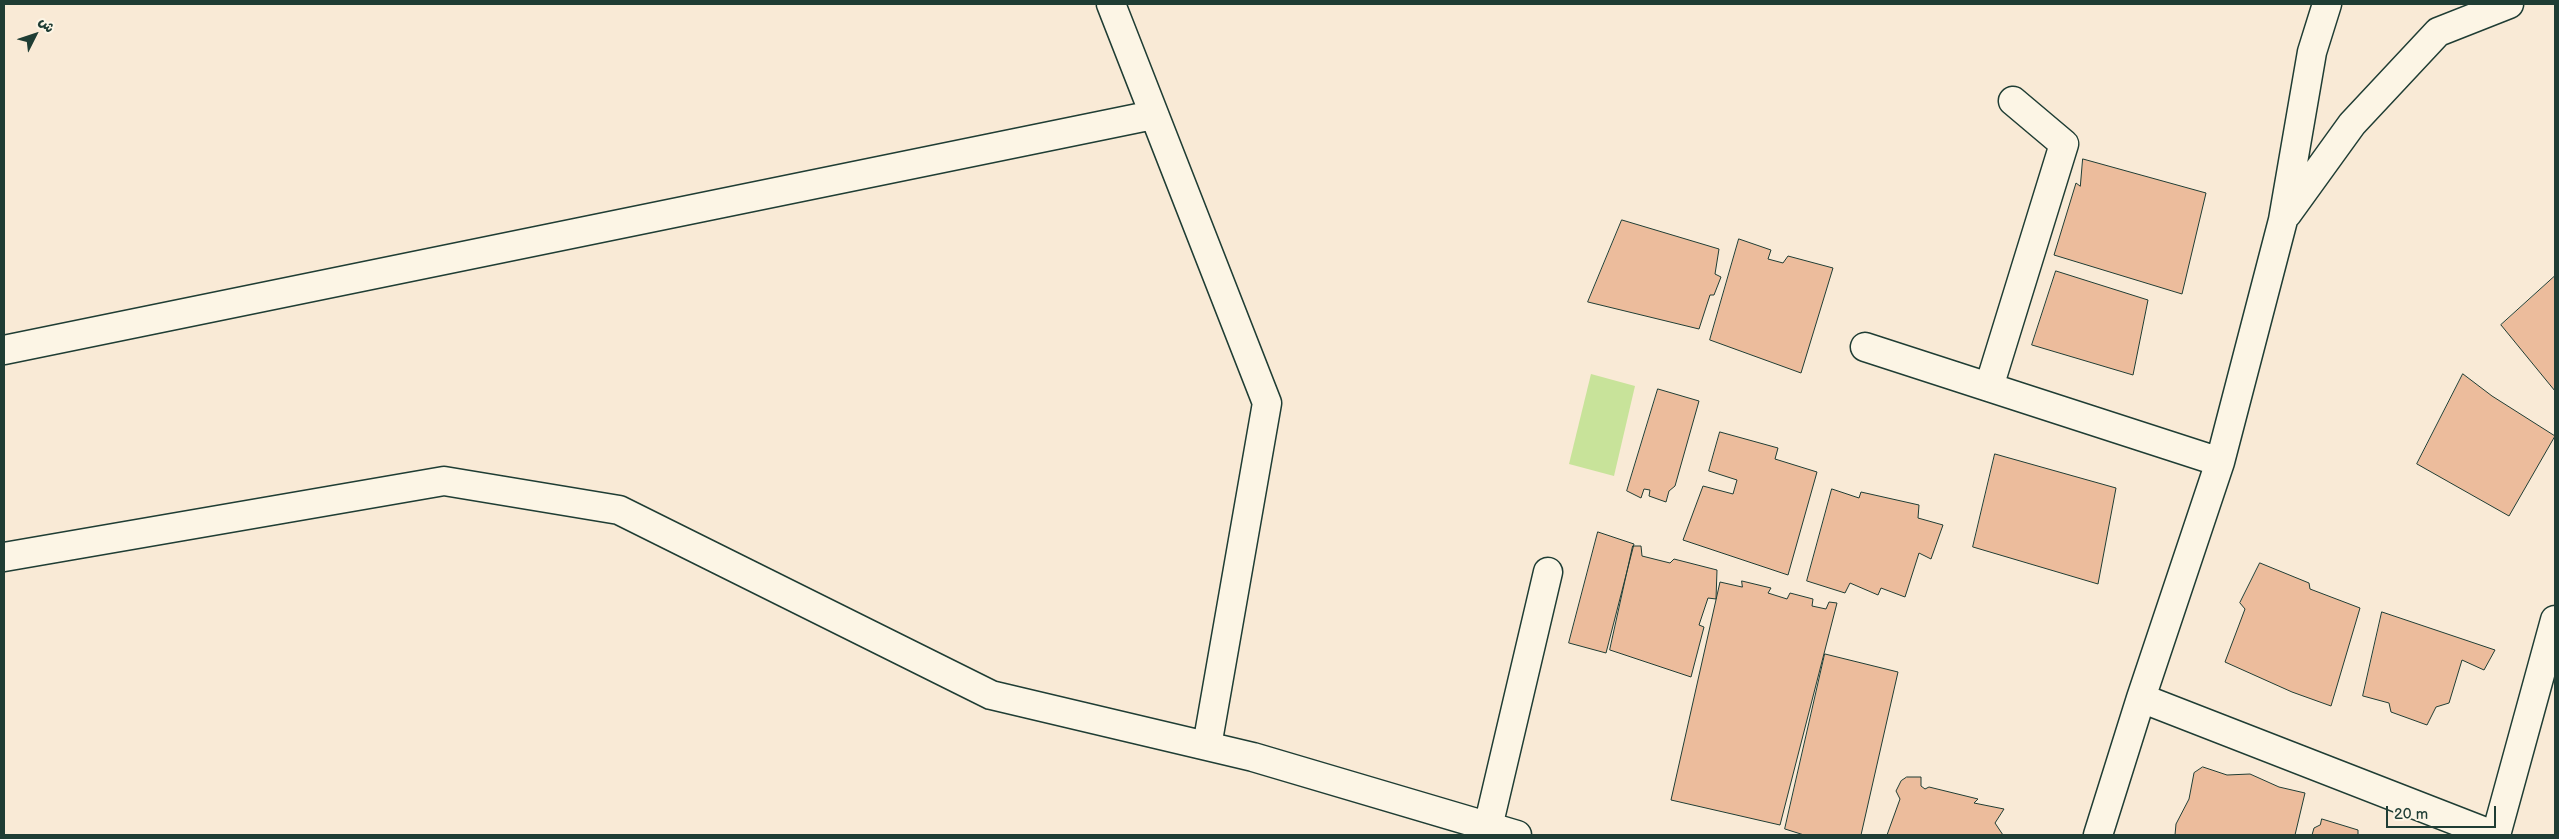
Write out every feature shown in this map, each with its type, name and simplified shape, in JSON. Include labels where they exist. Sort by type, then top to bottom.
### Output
[{"type":"street","points":[[1111,4],[1267,403],[1207,746]]},
{"type":"street","points":[[2098,835],[2141,698],[2220,462],[2283,220],[2312,52],[2327,4]]},
{"type":"street","points":[[2283,220],[2352,124],[2438,32],[2509,4]]},
{"type":"street","points":[[1989,387],[2064,144],[2013,101]]},
{"type":"street","points":[[4,350],[1154,115]]},
{"type":"street","points":[[1864,346],[2220,462]]},
{"type":"street","points":[[4,557],[444,481],[619,510],[991,695],[1254,756],[1517,835]]},
{"type":"street","points":[[1488,827],[1548,572]]},
{"type":"street","points":[[2141,698],[2495,835],[2555,620]]},
{"type":"green space","points":[[1591,374],[1635,386],[1614,476],[1569,464]]},
{"type":"building","points":[[2083,159],[2206,193],[2182,294],[2054,255],[2076,183],[2080,186]]},
{"type":"building","points":[[1622,220],[1719,249],[1715,274],[1721,277],[1714,295],[1710,295],[1699,329],[1588,302]]},
{"type":"building","points":[[1739,239],[1771,250],[1768,259],[1783,263],[1788,256],[1833,268],[1801,373],[1710,340]]},
{"type":"building","points":[[2056,271],[2148,300],[2133,375],[2032,345]]},
{"type":"building","points":[[2555,276],[2555,391],[2501,325]]},
{"type":"building","points":[[2463,374],[2492,396],[2555,436],[2509,516],[2417,464]]},
{"type":"building","points":[[1658,389],[1699,401],[1675,486],[1669,491],[1666,502],[1649,496],[1650,490],[1644,489],[1641,498],[1627,491]]},
{"type":"building","points":[[1720,432],[1778,448],[1775,459],[1817,472],[1788,575],[1683,540],[1703,486],[1733,494],[1737,480],[1709,471]]},
{"type":"building","points":[[1995,454],[2116,488],[2098,584],[1973,547]]},
{"type":"building","points":[[1832,489],[1859,498],[1861,492],[1919,505],[1918,518],[1943,525],[1931,559],[1919,553],[1905,597],[1881,588],[1878,595],[1850,583],[1845,593],[1807,581]]},
{"type":"building","points":[[1598,532],[1634,544],[1606,653],[1569,643]]},
{"type":"building","points":[[1633,546],[1641,546],[1642,556],[1670,563],[1674,559],[1717,570],[1716,599],[1708,598],[1699,625],[1704,627],[1691,677],[1610,650]]},
{"type":"building","points":[[2260,563],[2309,583],[2310,589],[2360,608],[2331,706],[2292,692],[2225,662],[2245,609],[2240,603]]},
{"type":"building","points":[[1742,581],[1771,588],[1768,593],[1787,599],[1790,593],[1813,599],[1812,606],[1826,609],[1829,602],[1837,603],[1780,825],[1671,800],[1720,582],[1742,587]]},
{"type":"building","points":[[2382,612],[2495,650],[2484,670],[2462,660],[2449,703],[2436,707],[2427,725],[2391,712],[2389,703],[2363,696]]},
{"type":"building","points":[[1825,654],[1898,672],[1861,835],[1804,835],[1785,829]]},
{"type":"building","points":[[2203,767],[2227,775],[2250,774],[2279,787],[2305,793],[2295,835],[2175,835],[2176,824],[2189,799],[2194,773]]},
{"type":"building","points":[[1907,777],[1921,777],[1921,786],[1925,789],[1929,787],[1978,799],[1974,803],[2004,809],[1995,823],[2003,835],[1887,835],[1900,799],[1896,791],[1901,781]]},
{"type":"building","points":[[2322,819],[2358,830],[2358,835],[2312,835],[2314,828],[2320,825]]}]
